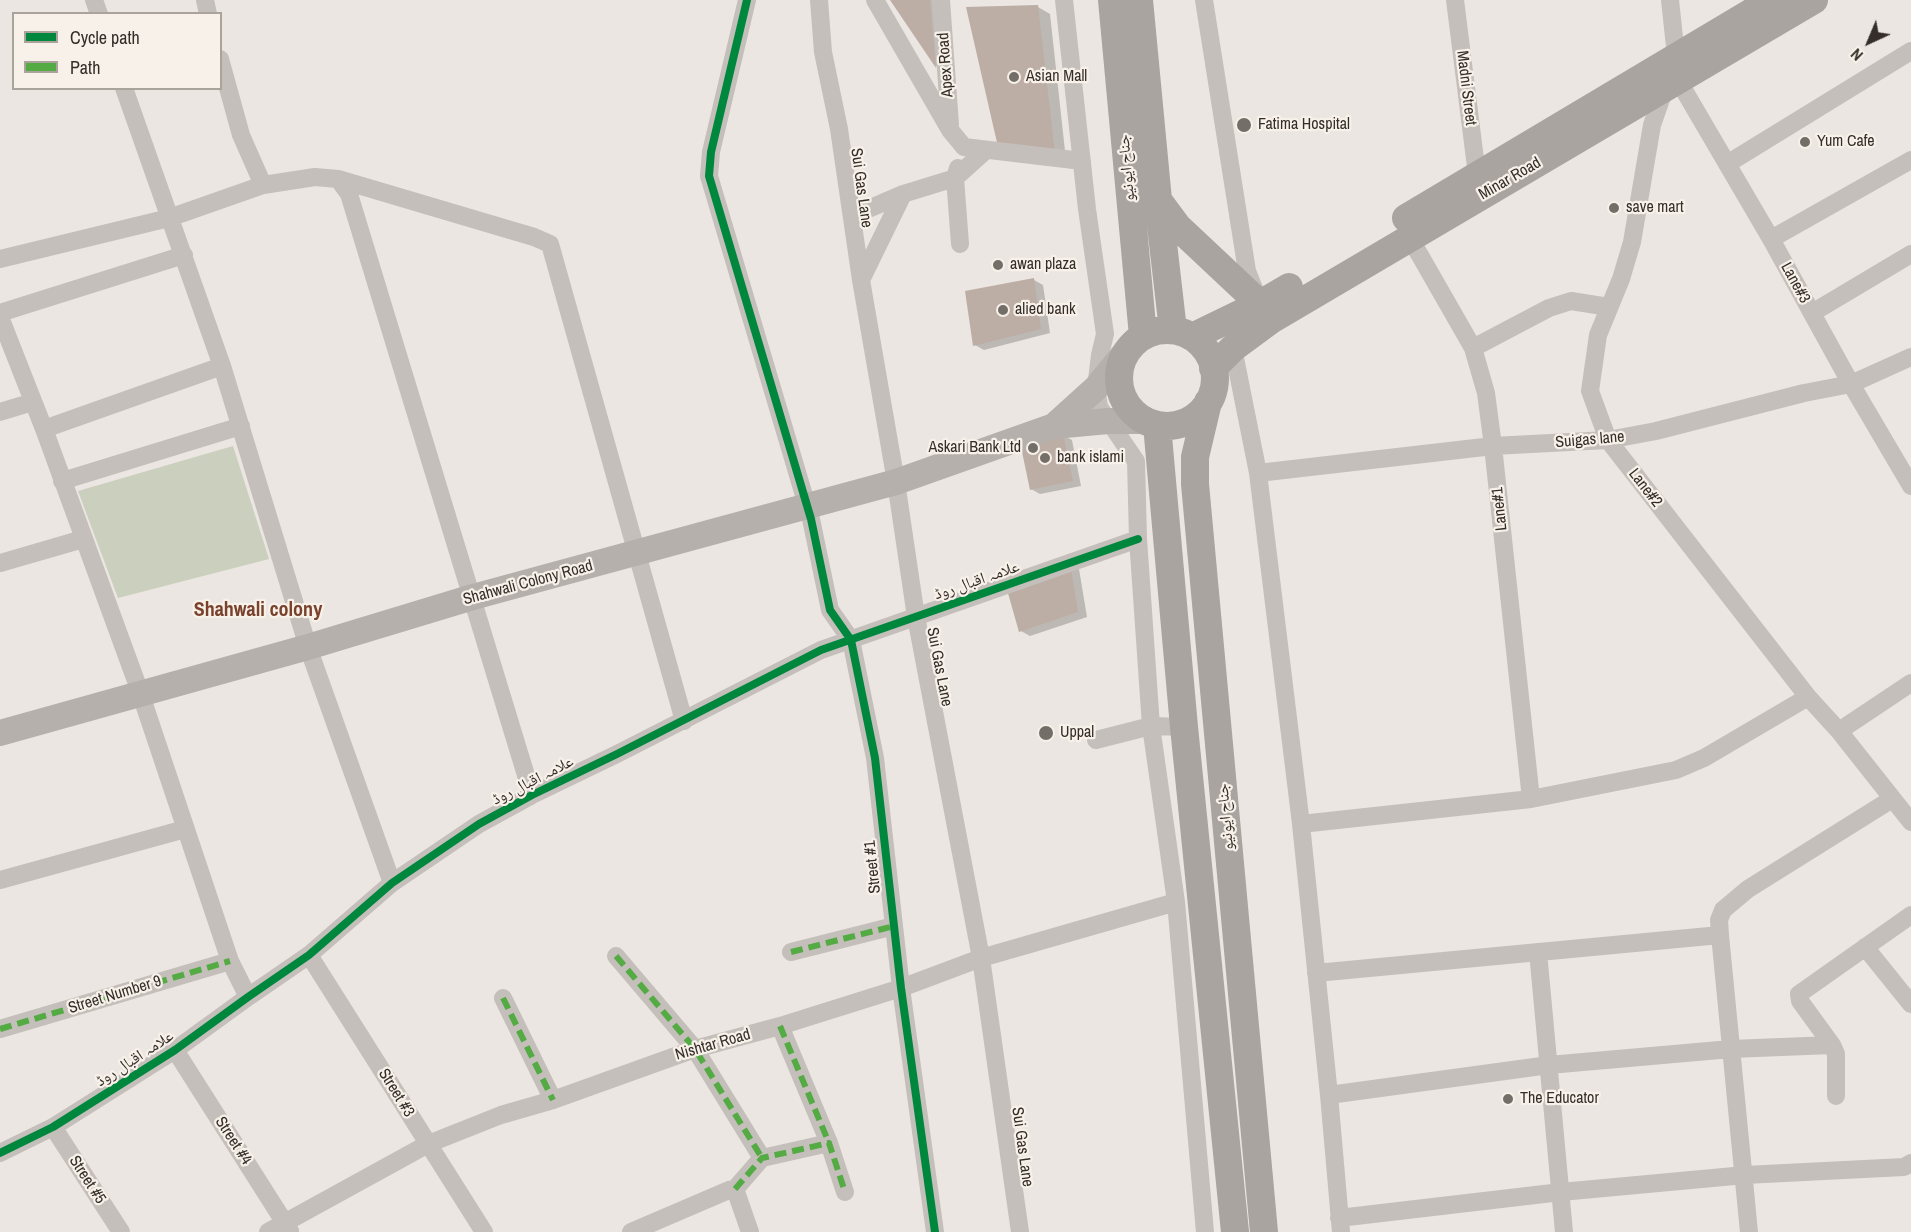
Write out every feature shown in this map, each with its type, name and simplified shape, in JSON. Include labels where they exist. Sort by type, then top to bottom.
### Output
[{"type":"main road","name":"جناح ایونیو","points":[[1112,0],[1138,340]]},
{"type":"main road","name":"جناح ایونیو","points":[[1139,0],[1158,200],[1183,334]]},
{"type":"main road","name":"Minar Road","points":[[1733,36],[1772,0]]},
{"type":"main road","name":"Minar Road","points":[[1223,358],[1271,320],[1410,238],[1733,36],[1814,0]]},
{"type":"main road","name":"Minar Road","points":[[1183,334],[1260,304],[1477,175],[1673,75]]},
{"type":"main road","points":[[1158,200],[1178,227],[1260,304]]},
{"type":"main road","points":[[1163,330],[1183,334],[1205,351],[1223,358],[1208,402],[1199,414],[1186,422],[1172,426],[1151,423],[1128,406],[1119,386],[1121,363],[1138,340],[1163,330]]},
{"type":"main road","name":"Shahwali Colony Road","points":[[1053,426],[1096,388],[1138,340]]},
{"type":"main road","name":"جناح ایونیو","points":[[1208,402],[1195,456],[1195,484],[1264,1232]]},
{"type":"main road","name":"Shahwali Colony Road","points":[[0,733],[140,692],[308,647],[472,597],[807,508],[896,482],[1053,426],[1108,421],[1151,423]]},
{"type":"main road","name":"جناح ایونیو","points":[[1151,423],[1235,1232]]},
{"type":"street","name":"Street #1","points":[[747,0],[711,152],[710,176],[807,508],[830,610],[851,640],[875,758],[901,988],[935,1232]]},
{"type":"street","name":"Sui Gas Lane","points":[[819,0],[823,52],[839,129],[861,280],[896,482],[916,617],[981,958],[1020,1232]]},
{"type":"street","points":[[875,0],[950,130],[964,147],[1082,161]]},
{"type":"street","name":"Apex Road","points":[[940,0],[950,130]]},
{"type":"street","points":[[1064,0],[1105,334],[1096,388],[1099,407],[1136,460],[1137,539],[1151,726],[1176,902],[1205,1232]]},
{"type":"street","points":[[1204,0],[1247,271],[1260,304]]},
{"type":"street","name":"Madni Street","points":[[1455,0],[1477,175]]},
{"type":"street","points":[[1670,0],[1673,75]]},
{"type":"street","points":[[1727,164],[1911,51]]},
{"type":"street","points":[[222,66],[241,135],[263,185]]},
{"type":"street","name":"Lane#3","points":[[1673,75],[1771,239],[1851,384],[1904,460],[1911,486]]},
{"type":"street","name":"Lane#2","points":[[1673,75],[1652,125],[1632,242],[1598,336],[1590,391],[1608,440],[1808,697],[1839,731],[1911,822]]},
{"type":"street","points":[[125,90],[222,366],[308,647],[392,883]]},
{"type":"street","points":[[960,244],[955,178],[964,147]]},
{"type":"street","points":[[852,216],[903,194],[955,178],[985,151]]},
{"type":"street","points":[[1771,239],[1911,160]]},
{"type":"street","points":[[0,259],[169,218],[263,185],[315,177],[338,179],[534,237],[550,244],[684,721]]},
{"type":"street","points":[[338,179],[349,194],[532,795]]},
{"type":"street","points":[[861,280],[903,194]]},
{"type":"street","name":"Lane#1","points":[[1410,238],[1473,348],[1486,393],[1531,799]]},
{"type":"street","points":[[1812,313],[1911,254]]},
{"type":"street","points":[[184,255],[0,315],[140,692],[230,960],[248,997]]},
{"type":"street","points":[[1473,348],[1549,308],[1571,302],[1609,307]]},
{"type":"street","name":"Suigas lane","points":[[1258,473],[1493,446],[1608,440],[1656,431],[1804,393],[1851,384],[1911,357]]},
{"type":"street","points":[[1223,358],[1258,473],[1301,824],[1340,1225],[1561,1192],[1744,1175],[1904,1167],[1911,1163]]},
{"type":"street","points":[[44,429],[222,366]]},
{"type":"street","points":[[0,412],[33,402]]},
{"type":"street","points":[[62,481],[240,426]]},
{"type":"street","points":[[0,563],[83,539]]},
{"type":"street","name":"علامہ اقبال روڈ","points":[[0,1153],[53,1127],[175,1050],[309,955],[392,883],[479,824],[532,795],[684,721],[821,650],[1137,539]]},
{"type":"street","points":[[1839,731],[1911,683]]},
{"type":"street","points":[[1301,824],[1531,799],[1676,770],[1704,758],[1808,697]]},
{"type":"street","points":[[1096,740],[1151,726],[1184,727]]},
{"type":"street","points":[[1749,1232],[1719,920],[1723,910],[1748,889],[1892,799]]},
{"type":"street","points":[[0,880],[185,829]]},
{"type":"street","name":"Nishtar Road","points":[[268,1232],[288,1227],[428,1144],[501,1115],[553,1100],[695,1049],[780,1026],[901,988],[981,958],[1176,902]]},
{"type":"street","points":[[1836,1096],[1836,1054],[1800,1001],[1799,994],[1911,915]]},
{"type":"street","points":[[791,952],[894,926]]},
{"type":"street","points":[[1316,973],[1720,935]]},
{"type":"street","points":[[1865,947],[1911,1004]]},
{"type":"street","points":[[1538,952],[1564,1232]]},
{"type":"street","name":"Street #3","points":[[309,955],[484,1232]]},
{"type":"street","points":[[616,956],[695,1049],[762,1158]]},
{"type":"street","name":"Street Number 9","points":[[0,1029],[230,960]]},
{"type":"street","points":[[503,998],[553,1100]]},
{"type":"street","points":[[780,1026],[829,1143],[845,1192]]},
{"type":"street","points":[[1329,1095],[1549,1065],[1731,1048],[1832,1045]]},
{"type":"street","name":"Street #4","points":[[175,1050],[288,1227]]},
{"type":"street","points":[[1192,1089],[1221,1084]]},
{"type":"street","name":"Street #5","points":[[53,1127],[121,1232]]},
{"type":"street","points":[[631,1232],[735,1189],[762,1158],[829,1143]]},
{"type":"street","points":[[735,1189],[750,1232]]},
{"type":"green space","points":[[233,446],[269,559],[118,598],[78,491]]},
{"type":"building","points":[[890,0],[930,0],[936,68]]},
{"type":"building","name":"Asian Mall","points":[[1038,5],[1055,154],[998,147],[966,7]]},
{"type":"building","name":"alied bank","points":[[1034,278],[1041,329],[973,346],[965,291]]},
{"type":"building","name":"bank islami","points":[[1063,433],[1073,481],[1030,490],[1020,442]]},
{"type":"building","points":[[1069,556],[1078,612],[1019,632],[1004,579]]},
{"type":"marked path","points":[[791,952],[894,926]]},
{"type":"marked path","points":[[616,956],[695,1049],[762,1158]]},
{"type":"marked path","points":[[0,1029],[230,961]]},
{"type":"marked path","points":[[503,998],[553,1100]]},
{"type":"marked path","points":[[780,1026],[829,1143]]},
{"type":"marked path","points":[[735,1189],[762,1158],[829,1143],[845,1192]]},
{"type":"cycle path","points":[[747,0],[711,152],[709,176],[811,519],[830,610],[851,640],[875,758],[901,988],[935,1232]]},
{"type":"cycle path","points":[[0,1153],[53,1127],[175,1050],[309,955],[392,883],[479,824],[532,795],[821,650],[1138,539]]},
{"type":"place","name":"Asian Mall","points":[[1014,77]]},
{"type":"place","name":"Fatima Hospital","points":[[1244,125]]},
{"type":"place","name":"Yum Cafe","points":[[1805,142]]},
{"type":"place","name":"save mart","points":[[1614,208]]},
{"type":"place","name":"awan plaza","points":[[998,265]]},
{"type":"place","name":"alied bank","points":[[1003,310]]},
{"type":"place","name":"Askari Bank Ltd","points":[[1033,448]]},
{"type":"place","name":"bank islami","points":[[1045,458]]},
{"type":"place","name":"Uppal","points":[[1046,733]]},
{"type":"place","name":"The Educator","points":[[1508,1099]]},
{"type":"district","name":"Shahwali colony","points":[[258,611]]}]
